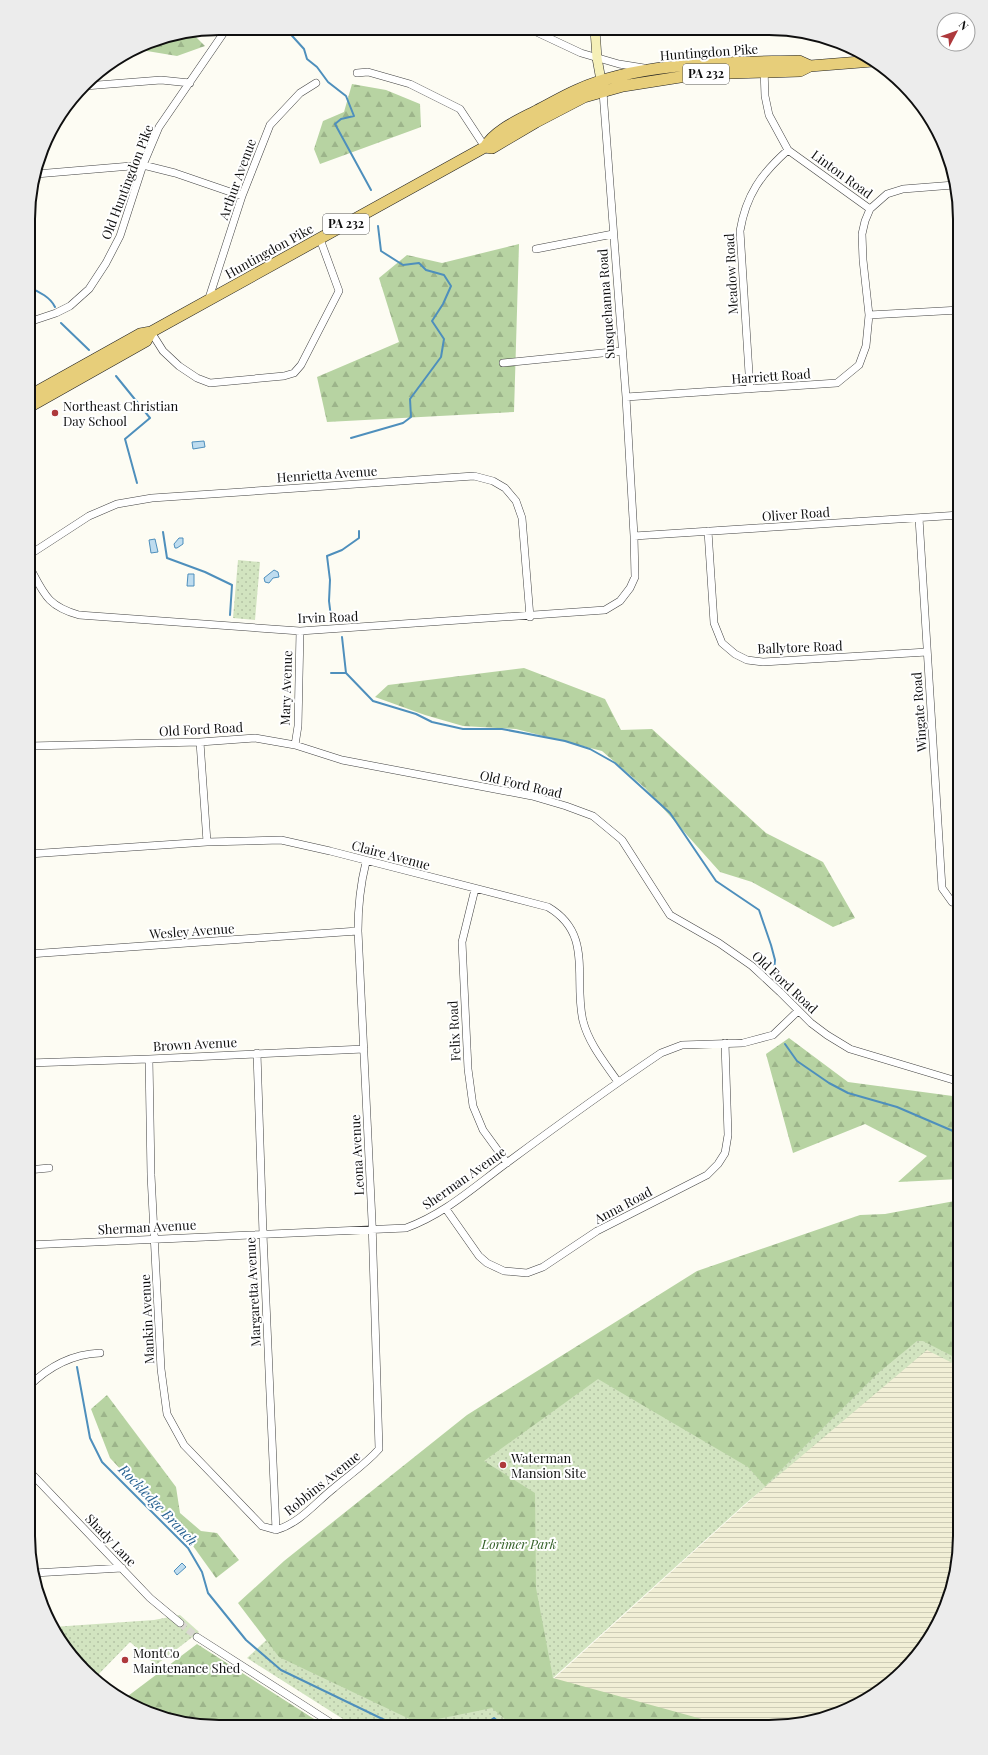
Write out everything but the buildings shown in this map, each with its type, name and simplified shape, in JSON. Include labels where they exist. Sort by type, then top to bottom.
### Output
[{"type":"main road","name":"Susquehanna Road","points":[[595,35],[597,58],[602,86]]},
{"type":"main road","name":"Huntingdon Pike","points":[[35,393],[140,334],[151,332],[208,301],[485,147],[492,148],[602,86],[654,70],[700,64],[764,67],[800,71],[810,66],[864,62]]},
{"type":"main road","name":"Huntingdon Pike","points":[[602,86],[623,86],[676,77],[764,67]]},
{"type":"main road","name":"Huntingdon Pike","points":[[35,404],[146,341],[151,332]]},
{"type":"street","name":"Old Huntingdon Pike","points":[[35,320],[56,314],[70,306],[89,289],[106,263],[120,236],[143,165],[160,127],[223,35]]},
{"type":"street","points":[[543,35],[581,53],[597,58],[654,70]]},
{"type":"street","name":"Linton Road","points":[[764,67],[765,96],[770,116],[788,150],[870,209],[862,234],[862,260],[869,315]]},
{"type":"street","points":[[357,73],[368,72],[410,84],[460,109],[485,147]]},
{"type":"street","points":[[93,85],[161,80],[190,83]]},
{"type":"street","name":"Arthur Avenue","points":[[208,301],[242,196],[270,125],[300,93],[316,83]]},
{"type":"street","name":"Susquehanna Road","points":[[602,86],[626,397],[634,536],[634,577]]},
{"type":"street","name":"Meadow Road","points":[[750,389],[740,231],[743,212],[751,193],[775,163],[788,150]]},
{"type":"street","points":[[41,174],[143,165],[175,173],[242,196]]},
{"type":"street","points":[[870,209],[887,194],[903,189],[949,185]]},
{"type":"street","points":[[536,249],[613,234]]},
{"type":"street","points":[[151,332],[163,351],[179,366],[197,378],[210,383],[284,376],[294,373],[301,365],[339,292],[330,263],[320,239]]},
{"type":"street","points":[[869,315],[953,310]]},
{"type":"street","name":"Harriett Road","points":[[626,397],[837,383],[859,365],[866,346],[869,315]]},
{"type":"street","points":[[503,363],[622,351]]},
{"type":"street","name":"Henrietta Avenue","points":[[35,551],[89,516],[117,504],[145,499],[474,476],[494,481],[505,488],[516,501],[522,518],[530,617]]},
{"type":"street","name":"Oliver Road","points":[[634,536],[953,516]]},
{"type":"street","name":"Wingate Road","points":[[919,518],[942,888],[952,902]]},
{"type":"street","name":"Ballytore Road","points":[[708,532],[714,623],[722,643],[735,654],[748,660],[763,662],[927,652]]},
{"type":"street","name":"Irvin Road","points":[[35,578],[42,592],[52,603],[65,611],[79,615],[300,631],[530,617],[605,610],[620,601],[630,588],[634,577]]},
{"type":"street","name":"Mary Avenue","points":[[296,745],[298,726],[300,631]]},
{"type":"street","name":"Old Ford Road","points":[[35,746],[200,742],[255,738],[296,745],[342,760],[532,796],[593,816],[622,840],[670,915],[719,943],[752,966],[798,1011],[827,1035],[850,1049],[953,1080]]},
{"type":"street","points":[[200,742],[207,842]]},
{"type":"street","name":"Claire Avenue","points":[[35,854],[207,842],[281,840],[330,851],[366,862],[548,907],[558,913],[571,927],[578,946],[580,1004],[584,1023],[589,1037],[599,1055],[618,1082]]},
{"type":"street","name":"Leona Avenue","points":[[366,862],[361,880],[358,902],[358,931],[372,1230],[379,1449]]},
{"type":"street","name":"Felix Road","points":[[475,889],[462,942],[468,1069],[473,1106],[483,1130],[507,1163]]},
{"type":"street","name":"Wesley Avenue","points":[[35,954],[358,931]]},
{"type":"street","name":"Sherman Avenue","points":[[35,1245],[406,1228],[424,1221],[446,1209],[618,1082],[661,1053],[682,1045],[743,1043],[773,1035],[798,1011]]},
{"type":"street","name":"Anna Road","points":[[446,1209],[479,1256],[504,1271],[527,1273],[542,1267],[597,1231],[707,1175],[718,1164],[725,1153],[728,1135],[725,1043]]},
{"type":"street","name":"Brown Avenue","points":[[35,1063],[364,1049]]},
{"type":"street","name":"Margaretta Avenue","points":[[257,1053],[263,1234],[276,1530]]},
{"type":"street","name":"Mankin Avenue","points":[[149,1059],[151,1175],[161,1369],[166,1414],[184,1445],[262,1526],[276,1530]]},
{"type":"street","points":[[35,1169],[49,1168]]},
{"type":"street","points":[[35,1380],[69,1359],[85,1354],[100,1353]]},
{"type":"street","name":"Robbins Avenue","points":[[276,1530],[285,1527],[300,1518],[371,1458],[379,1449]]},
{"type":"street","name":"Shady Lane","points":[[35,1477],[150,1598],[180,1623]]},
{"type":"street","points":[[39,1573],[122,1568]]},
{"type":"street","points":[[197,1636],[327,1720]]},
{"type":"shaded area","points":[[921,1345],[953,1361],[953,1548],[947,1584],[934,1618],[922,1638],[899,1666],[881,1682],[851,1701],[840,1706],[817,1714],[781,1720],[508,1720]]},
{"type":"green space","points":[[196,37],[205,46],[177,56],[145,51],[171,41]]},
{"type":"green space","points":[[352,84],[386,90],[420,104],[421,127],[320,164],[314,149],[323,121],[344,112]]},
{"type":"green space","points":[[519,244],[514,412],[327,422],[317,377],[399,342],[379,278],[407,255],[442,263]]},
{"type":"green space","points":[[238,560],[260,562],[255,620],[233,618]]},
{"type":"green space","points":[[524,668],[605,699],[621,730],[652,729],[766,833],[823,862],[855,918],[833,927],[752,882],[720,872],[645,788],[602,751],[516,729],[463,726],[425,715],[375,697],[388,685]]},
{"type":"green space","points":[[789,1038],[848,1082],[953,1096],[953,1179],[898,1182],[927,1156],[865,1124],[793,1153],[766,1054]]},
{"type":"green space","name":"Lorimer Park","points":[[953,1201],[953,1356],[923,1341],[917,1341],[878,1373],[765,1486],[748,1467],[598,1379],[484,1461],[535,1493],[536,1588],[553,1678],[705,1720],[506,1720],[492,1708],[433,1720],[412,1720],[279,1657],[238,1603],[284,1561],[467,1415],[697,1271],[860,1215],[885,1214]]},
{"type":"green space","name":"Lorimer Park","points":[[953,1232],[953,1363],[927,1350],[745,1504],[553,1678],[552,1676],[504,1720],[345,1720],[247,1658],[274,1633],[472,1426]]},
{"type":"green space","points":[[107,1395],[176,1487],[180,1513],[201,1531],[217,1533],[239,1560],[216,1578],[193,1546],[110,1458],[91,1409]]},
{"type":"green space","points":[[180,1615],[199,1632],[156,1665],[130,1642],[98,1674],[73,1648],[59,1627],[154,1620]]},
{"type":"green space","points":[[197,1644],[316,1720],[207,1720],[171,1714],[148,1706],[128,1696]]},
{"type":"water","points":[[204,441],[205,447],[193,449],[192,442]]},
{"type":"water","points":[[179,538],[183,538],[183,544],[175,548],[174,544]]},
{"type":"water","points":[[155,539],[158,552],[151,553],[149,540]]},
{"type":"water","points":[[274,570],[278,572],[279,577],[273,578],[269,583],[265,582],[264,578]]},
{"type":"water","points":[[188,574],[194,574],[194,586],[187,586]]},
{"type":"water","points":[[182,1563],[186,1567],[177,1575],[174,1571]]},
{"type":"waterway","points":[[291,35],[304,49],[307,59],[317,67],[328,82],[346,96],[354,116],[341,119],[335,124],[371,190]]},
{"type":"waterway","points":[[351,438],[403,423],[411,417],[410,399],[441,357],[444,339],[432,321],[443,304],[451,286],[444,275],[426,270],[419,263],[403,265],[381,251],[378,226]]},
{"type":"waterway","points":[[35,290],[44,295],[55,307]]},
{"type":"waterway","points":[[61,323],[89,350]]},
{"type":"waterway","points":[[116,376],[150,418],[125,439],[137,483]]},
{"type":"waterway","points":[[331,617],[329,601],[330,580],[327,556],[342,550],[359,538],[359,531]]},
{"type":"waterway","points":[[163,532],[167,558],[205,572],[232,585],[230,615]]},
{"type":"waterway","points":[[342,637],[346,673],[373,701],[416,714],[432,722],[463,729],[502,729],[565,741],[590,749],[615,763],[670,813],[716,881],[759,910],[775,960],[774,970]]},
{"type":"waterway","points":[[331,673],[346,673]]},
{"type":"waterway","points":[[785,1044],[797,1061],[829,1083],[848,1093],[897,1107],[953,1131]]},
{"type":"waterway","name":"Rockledge Branch","points":[[77,1367],[90,1438],[102,1462],[188,1548],[202,1572],[208,1593],[246,1640],[281,1670],[385,1720]]},
{"type":"waterway","name":"Rockledge Branch","points":[[491,1720],[494,1718],[496,1720]]},
{"type":"tunnel","points":[[180,1623],[197,1637]]},
{"type":"place","name":"Northeast Christian Day School","points":[[55,413]]},
{"type":"place","name":"Waterman Mansion Site","points":[[503,1465]]},
{"type":"place","name":"MontCo Maintenance Shed","points":[[125,1660]]}]
